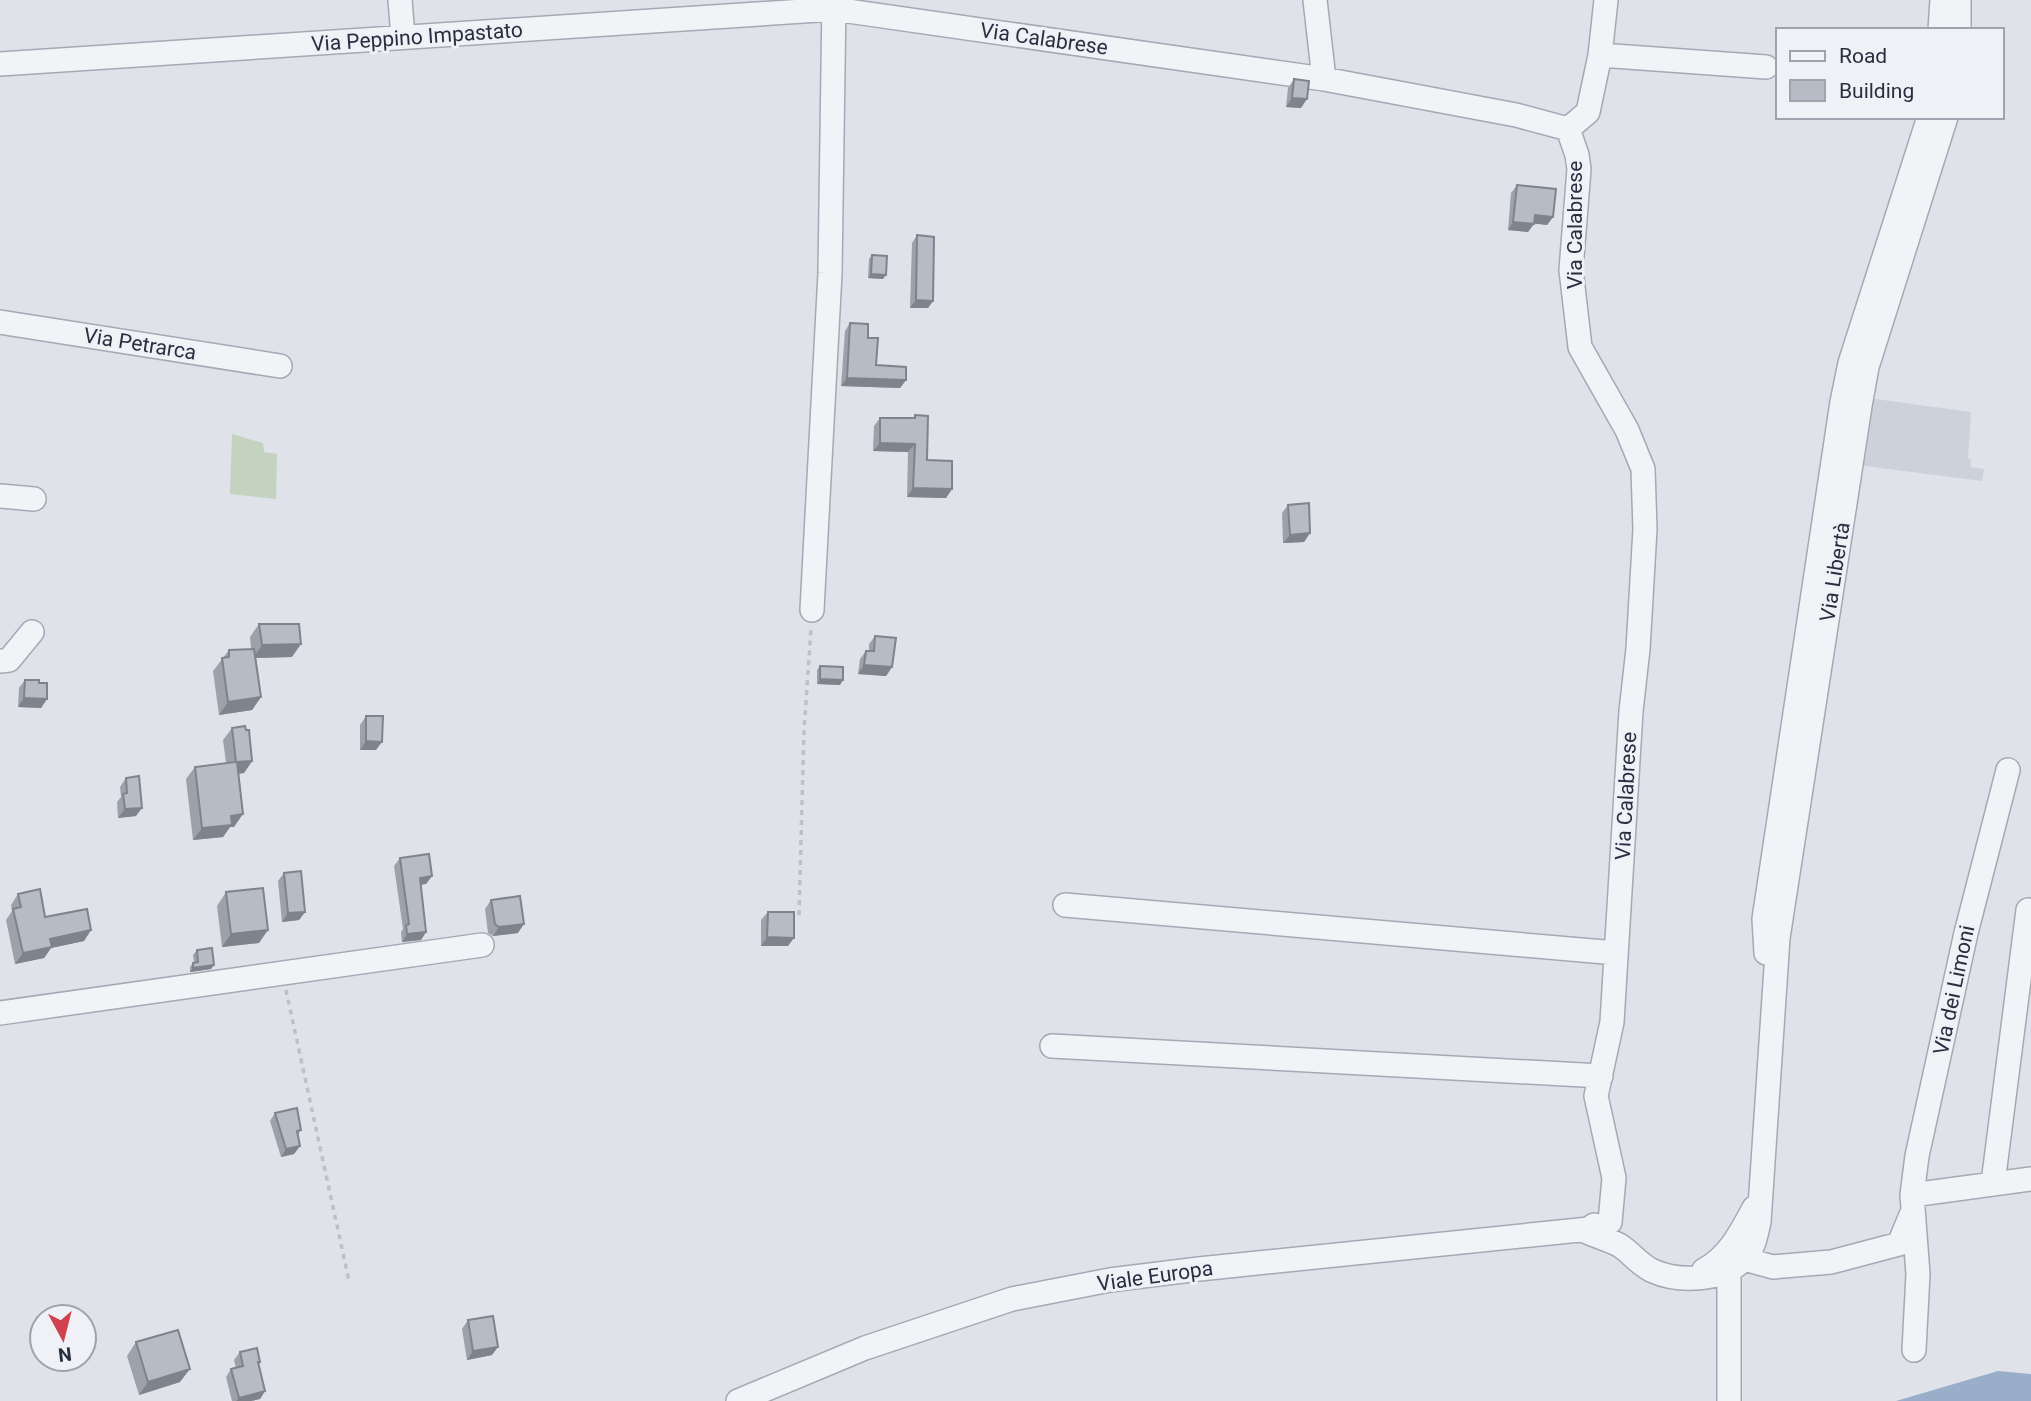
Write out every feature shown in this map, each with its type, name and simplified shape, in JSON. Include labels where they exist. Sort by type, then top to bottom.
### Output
[{"type":"street","points":[[400,0],[403,37]]},
{"type":"street","points":[[1315,0],[1324,79]]},
{"type":"street","points":[[1568,129],[1588,112],[1600,55],[1606,0]]},
{"type":"street","points":[[812,610],[830,273],[834,4]]},
{"type":"street","name":"Via Peppino Impastato","points":[[0,64],[403,37],[626,11],[834,4]]},
{"type":"street","name":"Via Calabrese","points":[[834,4],[1324,79],[1516,114],[1568,129],[1579,169],[1571,270],[1580,347],[1627,429],[1643,469],[1645,529],[1643,583],[1630,711],[1612,1022],[1596,1096],[1614,1178],[1594,1227]]},
{"type":"street","points":[[1600,55],[1766,66]]},
{"type":"street","name":"Via Libertà","points":[[1737,1264],[1753,1247],[1759,1222],[1771,1038],[1764,919],[1798,765],[1851,404],[1850,363],[1928,119]]},
{"type":"street","name":"Via Libertà","points":[[1851,404],[1867,367],[1945,119]]},
{"type":"street","name":"Via Petrarca","points":[[0,322],[280,366]]},
{"type":"street","points":[[0,496],[34,499]]},
{"type":"street","points":[[0,661],[9,660],[32,632]]},
{"type":"street","name":"Via dei Limoni","points":[[1912,1203],[1917,1156],[1966,933],[2008,770]]},
{"type":"street","points":[[1065,905],[1616,953]]},
{"type":"street","points":[[1993,1183],[2028,910]]},
{"type":"street","points":[[0,1013],[482,945]]},
{"type":"street","points":[[1052,1046],[1601,1076]]},
{"type":"street","points":[[1912,1203],[1993,1183],[2031,1179]]},
{"type":"street","points":[[1689,1278],[1722,1258],[1761,1197]]},
{"type":"street","points":[[1594,1227],[1621,1234],[1621,1246],[1651,1271],[1689,1278],[1713,1276],[1737,1264],[1773,1267],[1831,1262],[1899,1244],[1912,1203]]},
{"type":"street","points":[[1912,1203],[1918,1274],[1914,1350]]},
{"type":"street","name":"Viale Europa","points":[[738,1401],[864,1348],[1012,1299],[1110,1280],[1594,1227]]},
{"type":"street","points":[[1729,1401],[1737,1264]]},
{"type":"path","points":[[799,915],[804,730],[812,610]]},
{"type":"path","points":[[283,974],[349,1281]]},
{"type":"shaded area","points":[[1868,398],[1971,412],[1968,458],[1971,460],[1971,467],[1984,469],[1982,481],[1857,465]]},
{"type":"green space","points":[[232,434],[263,443],[264,452],[277,454],[276,499],[230,494]]},
{"type":"water","points":[[1998,1371],[2031,1374],[2031,1401],[1896,1401]]},
{"type":"building","points":[[1294,79],[1309,81],[1307,99],[1292,98]]},
{"type":"building","points":[[1517,185],[1556,189],[1553,217],[1535,215],[1534,224],[1513,222]]},
{"type":"building","points":[[917,235],[934,237],[933,301],[916,300]]},
{"type":"building","points":[[872,255],[887,256],[886,275],[871,274]]},
{"type":"building","points":[[850,323],[868,324],[868,338],[878,338],[876,365],[906,367],[906,380],[847,378]]},
{"type":"building","points":[[915,415],[928,416],[927,460],[952,461],[952,489],[913,488],[915,444],[880,443],[880,418],[915,418]]},
{"type":"building","points":[[1309,503],[1310,533],[1290,535],[1288,505]]},
{"type":"building","points":[[259,624],[299,624],[301,644],[262,645]]},
{"type":"building","points":[[875,636],[896,638],[892,667],[864,665],[866,651],[874,651]]},
{"type":"building","points":[[254,649],[261,697],[228,702],[222,658],[229,657],[229,650]]},
{"type":"building","points":[[820,666],[843,667],[843,680],[820,679]]},
{"type":"building","points":[[25,680],[47,683],[47,699],[24,698]]},
{"type":"building","points":[[366,716],[383,716],[382,742],[366,741]]},
{"type":"building","points":[[245,726],[246,730],[249,730],[252,761],[237,762],[243,814],[231,816],[232,825],[202,828],[195,767],[236,762],[232,728]]},
{"type":"building","points":[[139,776],[142,808],[125,809],[123,794],[127,793],[126,778]]},
{"type":"building","points":[[429,854],[432,876],[420,878],[426,932],[407,934],[406,925],[409,924],[400,858]]},
{"type":"building","points":[[301,871],[305,912],[288,913],[284,873]]},
{"type":"building","points":[[263,888],[268,930],[231,934],[226,892]]},
{"type":"building","points":[[40,889],[45,917],[87,909],[91,930],[50,939],[52,947],[23,953],[13,909],[21,907],[18,894]]},
{"type":"building","points":[[520,896],[524,924],[499,927],[495,924],[491,900]]},
{"type":"building","points":[[768,912],[794,912],[794,938],[767,937]]},
{"type":"building","points":[[212,948],[214,965],[193,968],[193,963],[198,962],[197,950]]},
{"type":"building","points":[[297,1108],[301,1130],[297,1131],[300,1146],[286,1149],[275,1113]]},
{"type":"building","points":[[493,1316],[498,1347],[473,1351],[468,1320]]},
{"type":"building","points":[[178,1330],[190,1369],[148,1382],[136,1342]]},
{"type":"building","points":[[257,1348],[265,1391],[239,1398],[231,1369],[243,1366],[240,1352]]}]
